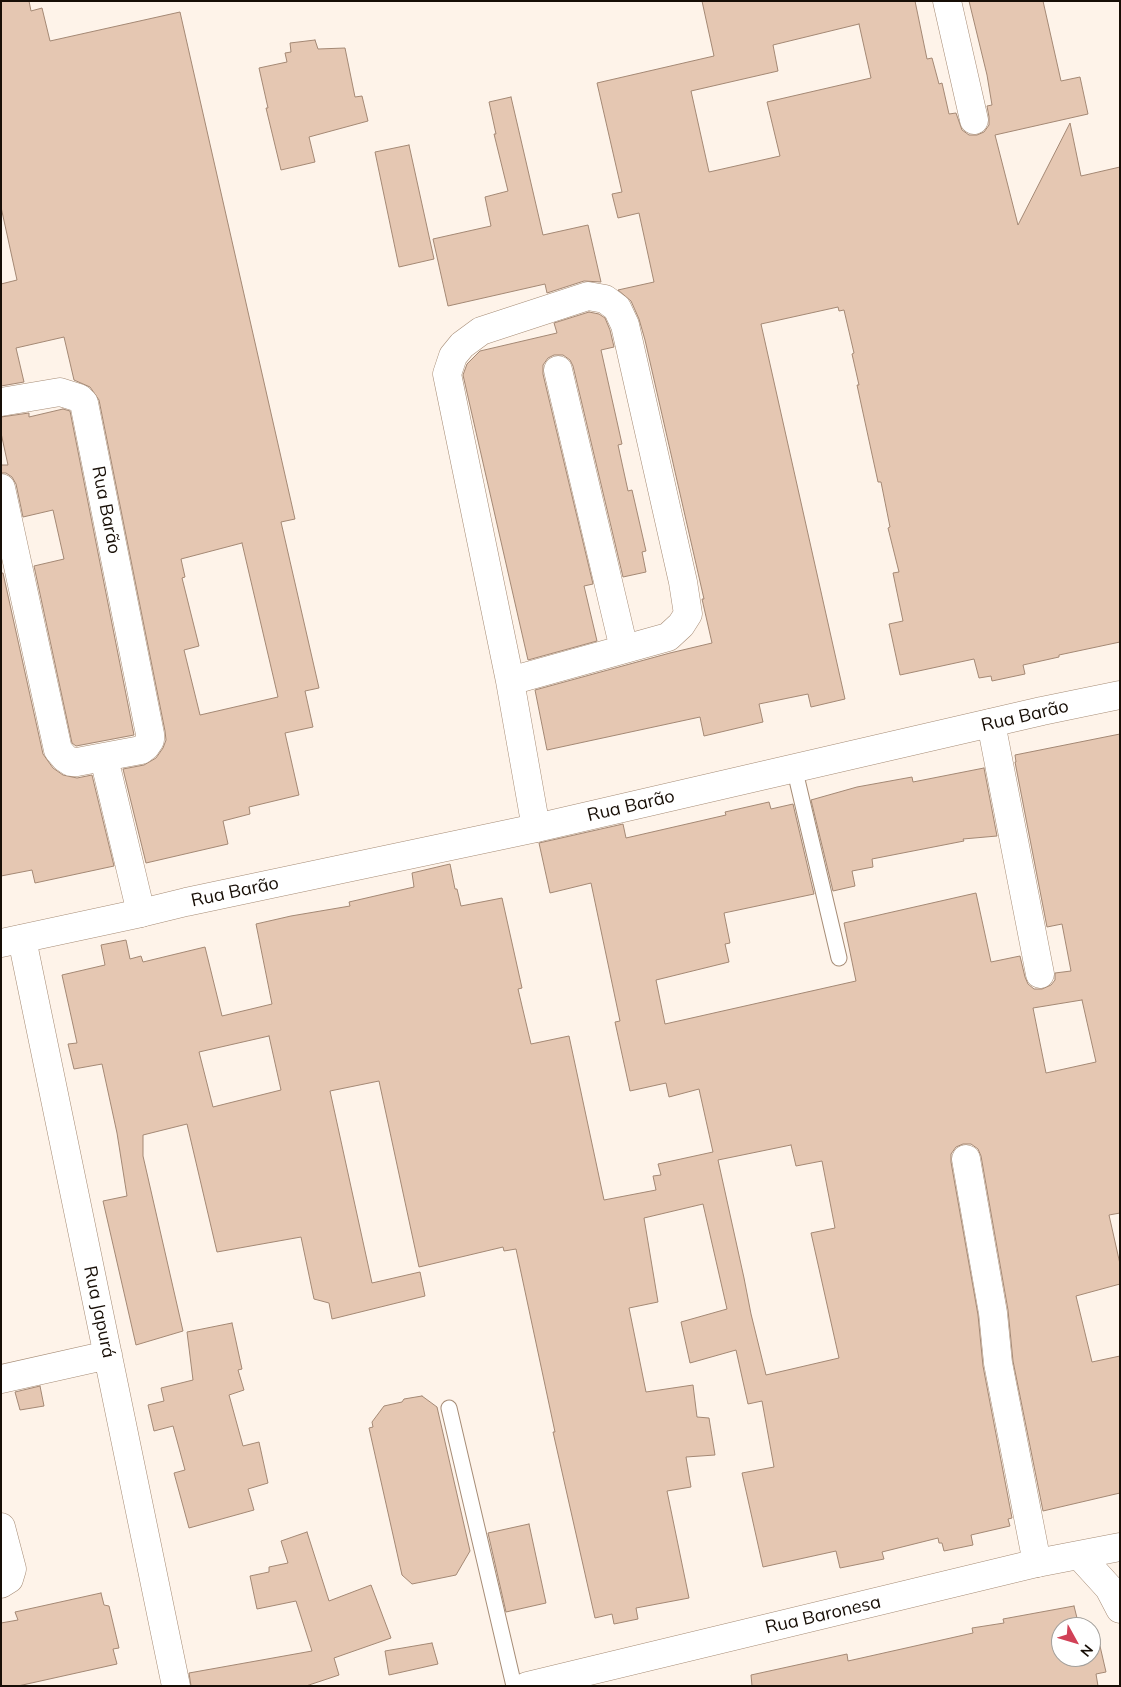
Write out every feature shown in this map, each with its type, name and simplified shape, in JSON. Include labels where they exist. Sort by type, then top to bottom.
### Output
[{"type":"street","points":[[947,1],[974,120]]},
{"type":"street","points":[[510,681],[668,638],[681,625],[688,614],[625,325],[617,308],[605,299],[588,296],[480,331],[462,345],[453,356],[447,374],[510,681],[536,828]]},
{"type":"street","points":[[558,370],[624,649]]},
{"type":"street","name":"Rua Barão","points":[[1,402],[60,392],[79,398],[84,402],[150,734],[150,740],[141,750],[104,758],[71,762],[58,750],[1,488]]},
{"type":"street","name":"Rua Barão","points":[[11,941],[536,828],[1120,695]]},
{"type":"street","points":[[991,723],[1040,974]]},
{"type":"street","points":[[104,758],[141,913]]},
{"type":"street","name":"Rua Japurá","points":[[11,941],[108,1355],[176,1686]]},
{"type":"street","points":[[966,1159],[993,1313],[998,1363],[1037,1563]]},
{"type":"street","points":[[1,1379],[108,1355]]},
{"type":"street","points":[[1,1527],[12,1569],[9,1579],[1,1584]]},
{"type":"street","name":"Rua Baronesa","points":[[527,1686],[1037,1563],[1120,1547]]},
{"type":"street","points":[[1079,1555],[1109,1588],[1120,1609]]},
{"type":"lane","points":[[794,768],[839,958]]},
{"type":"lane","points":[[449,1408],[514,1686]]},
{"type":"building","points":[[1,1],[29,1],[31,11],[42,8],[50,41],[180,12],[295,519],[281,522],[319,688],[305,691],[313,727],[285,733],[299,795],[249,807],[250,814],[223,821],[228,844],[146,863],[123,769],[144,765],[156,758],[166,740],[99,400],[90,387],[74,380],[64,337],[16,348],[24,382],[1,386],[1,284],[17,280],[1,207]],"holes":[[[242,543],[278,697],[200,715],[184,650],[199,646],[182,578],[185,577],[181,559]]]},
{"type":"building","points":[[702,1],[915,1],[927,59],[932,58],[939,84],[942,83],[949,114],[956,113],[962,130],[969,135],[977,135],[984,132],[989,125],[987,106],[992,105],[987,75],[969,1],[1043,1],[1061,81],[1080,77],[1088,114],[995,135],[1018,225],[1070,123],[1081,176],[1120,167],[1120,642],[1023,665],[1025,674],[992,681],[991,676],[979,678],[974,659],[900,675],[889,624],[903,621],[893,573],[899,572],[888,528],[890,527],[881,482],[878,482],[857,385],[859,385],[852,354],[854,353],[844,310],[839,311],[838,307],[761,324],[845,699],[811,707],[808,694],[759,704],[763,722],[704,736],[700,717],[547,750],[535,690],[712,643],[702,599],[704,599],[645,340],[631,301],[618,290],[654,282],[639,213],[618,218],[612,194],[622,192],[597,83],[714,56]],"holes":[[[859,24],[871,78],[767,102],[780,156],[709,172],[691,91],[778,71],[773,45]]]},
{"type":"building","points":[[315,40],[318,49],[345,48],[355,97],[362,96],[368,121],[309,137],[315,162],[281,170],[266,108],[268,108],[259,68],[287,62],[285,53],[291,52],[290,43]]},
{"type":"building","points":[[511,97],[543,235],[588,225],[601,282],[584,281],[547,293],[545,284],[448,306],[433,239],[491,226],[485,197],[508,191],[494,134],[496,134],[489,102]]},
{"type":"building","points":[[409,145],[434,259],[399,267],[375,152]]},
{"type":"building","points":[[589,312],[599,314],[605,318],[614,347],[601,350],[622,444],[618,445],[628,491],[632,490],[646,551],[642,552],[646,572],[623,577],[573,366],[570,360],[563,355],[554,355],[548,358],[543,365],[543,374],[593,584],[584,586],[597,641],[528,660],[463,375],[467,364],[480,351],[557,333],[554,323]]},
{"type":"building","points":[[63,409],[70,411],[134,735],[76,746],[72,743],[34,566],[64,559],[53,510],[23,517],[16,484],[12,477],[6,473],[1,473],[1,465],[8,465],[1,433],[1,417],[29,413],[29,417]]},
{"type":"building","points":[[1,573],[3,573],[43,754],[53,768],[63,775],[77,778],[92,775],[114,866],[35,883],[32,870],[1,876]]},
{"type":"building","points":[[1120,734],[1120,1213],[1109,1215],[1120,1264],[1120,1284],[1076,1296],[1092,1362],[1120,1356],[1120,1493],[1043,1511],[1013,1361],[1008,1310],[981,1156],[978,1149],[971,1144],[963,1144],[956,1147],[951,1154],[951,1162],[978,1315],[983,1366],[1012,1518],[1008,1519],[1010,1526],[971,1535],[973,1545],[944,1551],[942,1543],[939,1543],[938,1538],[882,1552],[884,1559],[840,1568],[836,1551],[763,1567],[742,1473],[774,1467],[762,1401],[748,1404],[736,1350],[690,1363],[681,1322],[727,1309],[703,1204],[644,1218],[658,1302],[629,1308],[646,1392],[693,1385],[697,1417],[709,1418],[715,1455],[686,1457],[691,1487],[667,1491],[689,1598],[636,1608],[638,1619],[614,1624],[612,1614],[595,1618],[553,1432],[555,1432],[516,1249],[504,1251],[503,1247],[419,1267],[379,1081],[330,1091],[372,1283],[420,1272],[425,1296],[332,1319],[329,1303],[314,1299],[301,1237],[217,1252],[187,1124],[143,1135],[143,1156],[183,1331],[136,1345],[103,1201],[127,1196],[117,1133],[102,1064],[74,1069],[68,1044],[77,1043],[62,975],[105,965],[101,945],[126,940],[130,959],[141,956],[143,962],[205,947],[222,1016],[272,1004],[256,924],[350,906],[349,902],[414,887],[412,873],[450,864],[461,906],[502,898],[522,988],[518,989],[531,1044],[569,1036],[604,1200],[656,1190],[653,1176],[661,1175],[658,1164],[713,1152],[699,1089],[669,1097],[666,1083],[630,1091],[615,1022],[620,1021],[591,883],[550,893],[539,843],[623,824],[626,838],[726,815],[725,812],[769,802],[771,809],[793,804],[814,894],[724,913],[730,943],[725,944],[729,962],[656,980],[665,1024],[856,981],[844,923],[976,893],[991,962],[1020,956],[1028,984],[1034,989],[1042,989],[1051,985],[1055,980],[1055,973],[1071,971],[1062,924],[1047,927],[1015,755]],"holes":[[[1082,1000],[1096,1062],[1046,1073],[1033,1008]],[[269,1036],[281,1090],[213,1107],[199,1052]],[[791,1145],[796,1166],[822,1161],[835,1228],[811,1233],[839,1358],[766,1375],[718,1160]]]},
{"type":"building","points":[[984,768],[997,836],[963,839],[964,841],[872,859],[873,867],[852,871],[855,886],[833,891],[811,800],[857,787],[912,777],[913,782]]},
{"type":"building","points":[[232,1323],[242,1369],[238,1370],[244,1390],[229,1395],[243,1446],[259,1442],[268,1483],[248,1489],[254,1510],[189,1528],[174,1473],[185,1470],[173,1426],[154,1431],[148,1405],[164,1401],[161,1388],[193,1380],[187,1332]]},
{"type":"building","points":[[40,1386],[44,1406],[20,1410],[15,1392]]},
{"type":"building","points":[[422,1396],[437,1407],[470,1551],[456,1575],[412,1584],[402,1575],[369,1428],[373,1427],[372,1422],[384,1406],[402,1402],[404,1399]]},
{"type":"building","points":[[529,1524],[546,1603],[506,1612],[488,1533]]},
{"type":"building","points":[[307,1532],[329,1601],[371,1585],[391,1638],[334,1658],[339,1675],[306,1686],[191,1686],[189,1673],[312,1651],[296,1601],[257,1609],[250,1576],[269,1572],[269,1567],[288,1563],[281,1541]]},
{"type":"building","points":[[101,1593],[104,1605],[109,1606],[119,1648],[113,1649],[117,1664],[18,1686],[1,1686],[1,1623],[18,1620],[15,1612]]},
{"type":"building","points":[[1074,1606],[1077,1617],[1051,1617],[1051,1667],[1101,1667],[1101,1650],[1106,1672],[1096,1674],[1098,1686],[752,1686],[751,1675],[847,1654],[848,1661],[973,1633],[972,1628],[1004,1623],[1003,1619]]},
{"type":"building","points":[[432,1643],[438,1664],[389,1675],[385,1651]]}]
